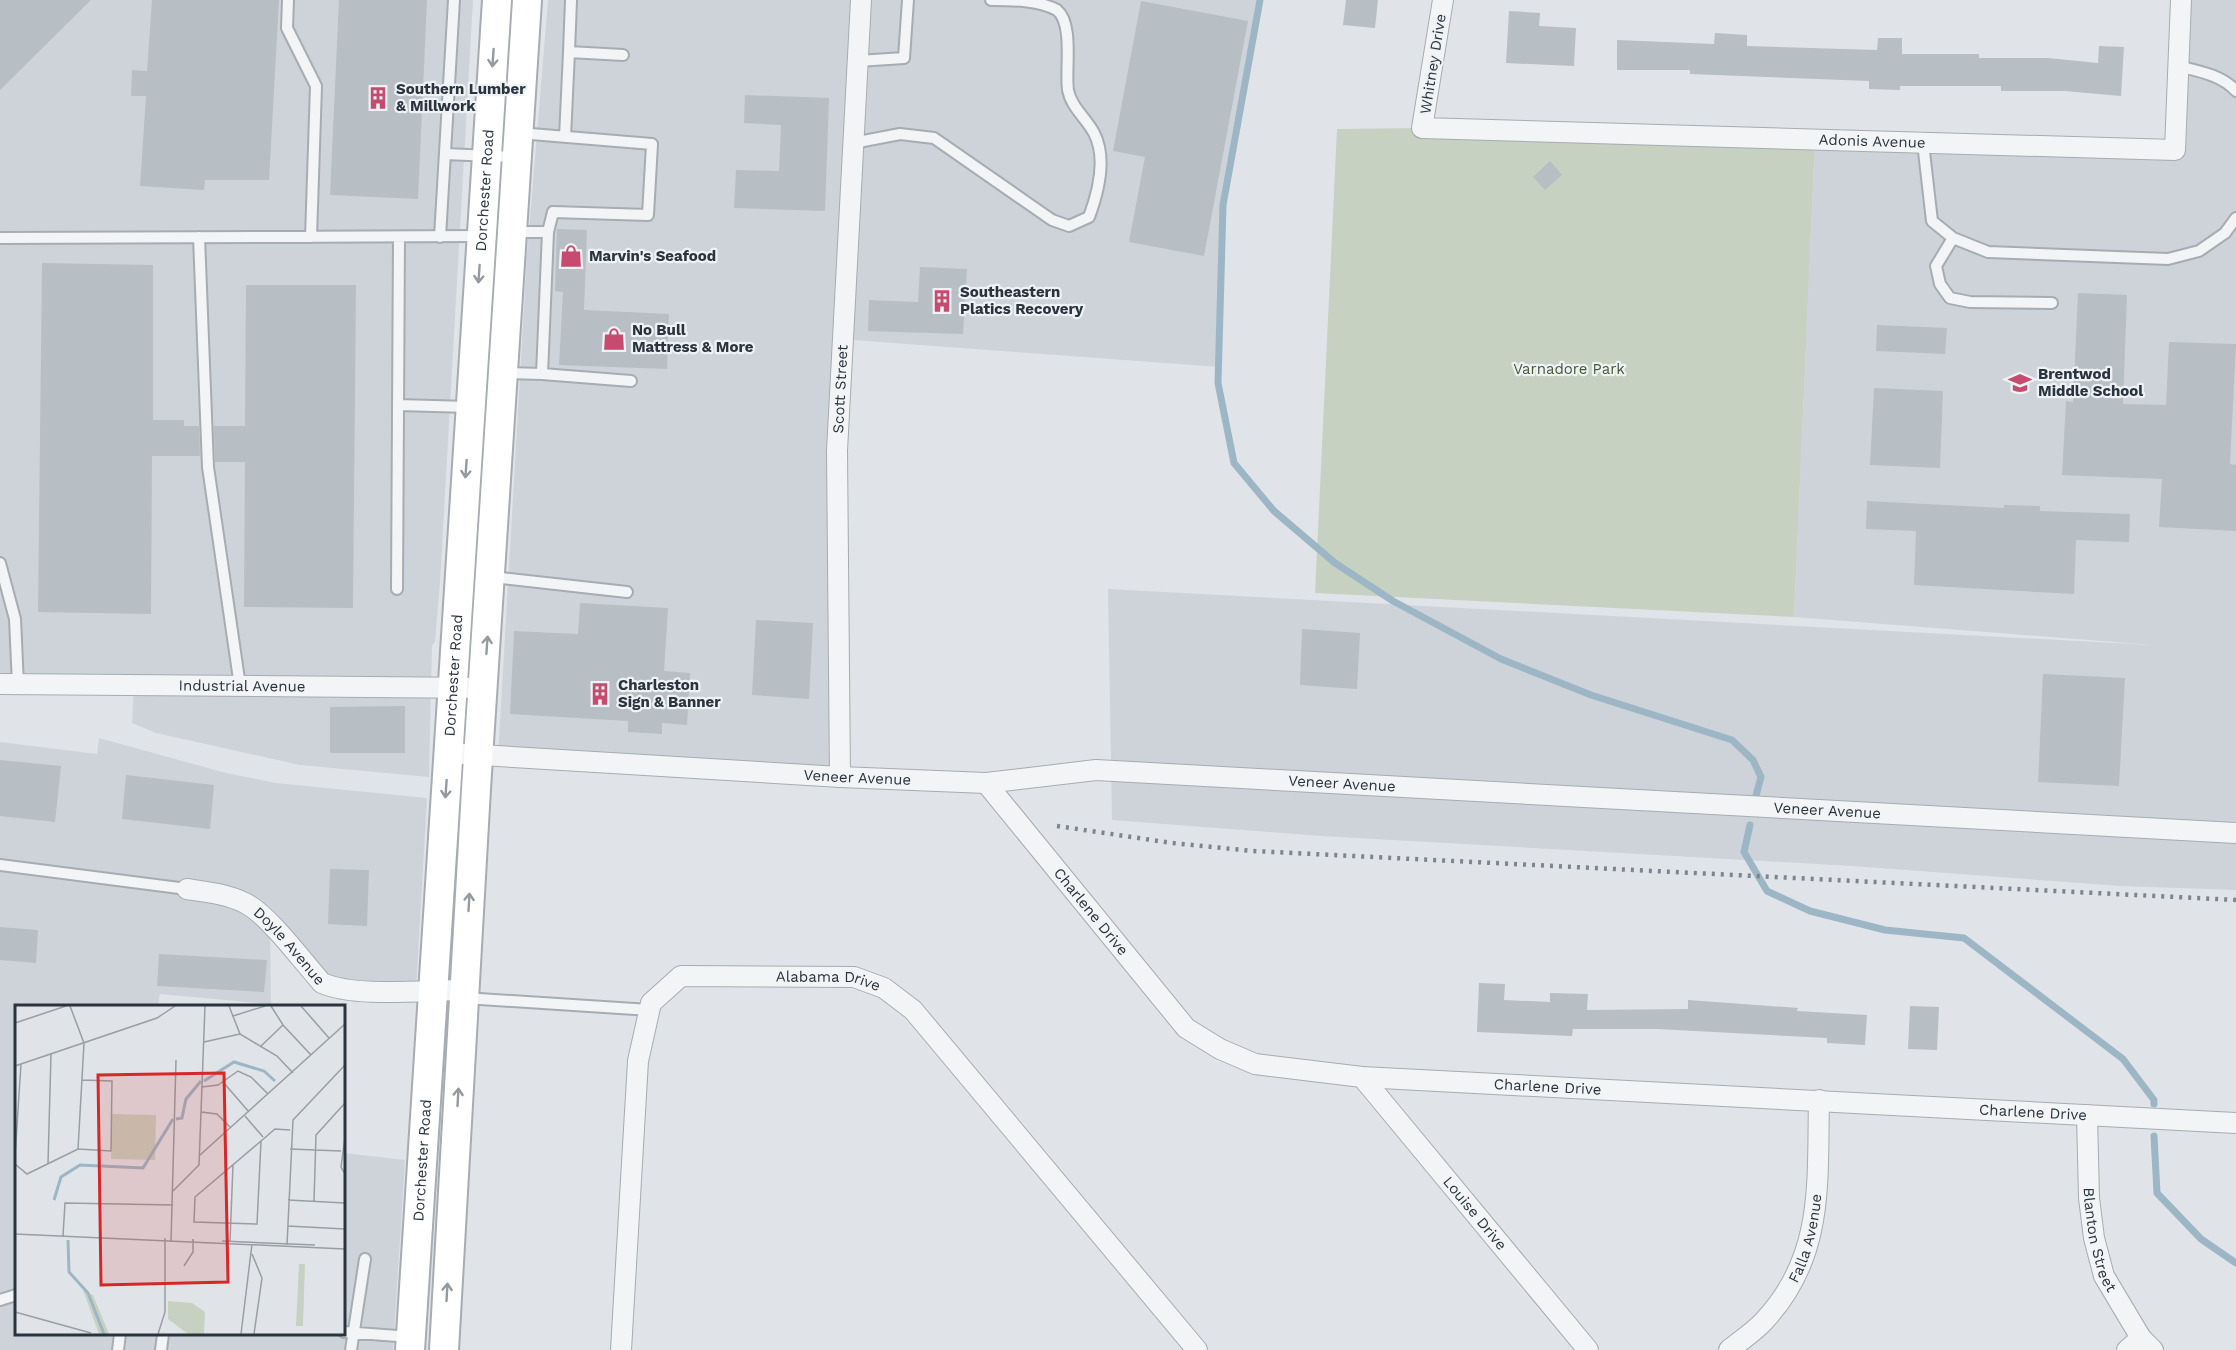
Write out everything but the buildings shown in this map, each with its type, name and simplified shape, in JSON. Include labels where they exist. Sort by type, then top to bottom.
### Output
[{"type":"main road","name":"Dorchester Road","points":[[444,1350],[478,755],[504,373],[497,234],[486,155],[497,0]]},
{"type":"main road","name":"Dorchester Road","points":[[411,1344],[470,407],[497,234],[518,145],[527,0]]},
{"type":"street","name":"Scott Street","points":[[840,777],[837,451],[861,0]]},
{"type":"street","name":"Whitney Drive","points":[[1422,128],[1443,0]]},
{"type":"street","name":"Adonis Avenue","points":[[1422,128],[2175,150],[2181,0]]},
{"type":"street","name":"Industrial Avenue","points":[[9,684],[483,688]]},
{"type":"street","name":"Veneer Avenue","points":[[448,753],[840,777],[986,783],[1096,770],[2236,833]]},
{"type":"street","name":"Charlene Drive","points":[[986,783],[1186,1028],[1220,1049],[1255,1064],[1362,1077],[2236,1123]]},
{"type":"street","name":"Doyle Avenue","points":[[187,889],[221,894],[246,903],[260,913],[322,982],[334,988],[353,991],[433,990],[464,994]]},
{"type":"street","name":"Alabama Drive","points":[[621,1350],[638,1060],[651,1003],[681,976],[854,977],[884,988],[913,1010],[1197,1350]]},
{"type":"street","name":"Louise Drive","points":[[1362,1077],[1588,1350]]},
{"type":"street","name":"Falla Avenue","points":[[1729,1350],[1764,1322],[1788,1290],[1802,1266],[1810,1238],[1816,1196],[1819,1100]]},
{"type":"street","name":"Blanton Street","points":[[2087,1115],[2090,1198],[2097,1248],[2104,1276],[2140,1346]]},
{"type":"lane","points":[[288,0],[287,28],[316,86],[311,237]]},
{"type":"lane","points":[[440,237],[454,0]]},
{"type":"lane","points":[[565,137],[571,0]]},
{"type":"lane","points":[[858,61],[904,58],[908,0]]},
{"type":"lane","points":[[853,143],[900,134],[934,138],[1052,220],[1069,226],[1089,217],[1098,193],[1100,162],[1095,134],[1072,102],[1068,90],[1067,33],[1059,12],[1041,1],[991,0]]},
{"type":"lane","points":[[569,52],[623,55]]},
{"type":"lane","points":[[2178,66],[2211,75],[2230,85],[2236,91]]},
{"type":"lane","points":[[445,154],[486,155],[518,145],[565,137],[652,144],[648,214],[553,212],[548,232],[542,374]]},
{"type":"lane","points":[[1923,143],[1932,221],[1953,238],[1988,252],[2168,259],[2199,250],[2225,232],[2236,218]]},
{"type":"lane","points":[[0,238],[440,237],[548,232]]},
{"type":"lane","points":[[199,237],[208,467],[240,686]]},
{"type":"lane","points":[[397,589],[399,237]]},
{"type":"lane","points":[[1953,238],[1936,266],[1940,284],[1950,298],[1970,302],[2052,303]]},
{"type":"lane","points":[[504,373],[631,381]]},
{"type":"lane","points":[[398,405],[470,407]]},
{"type":"lane","points":[[0,563],[15,619],[9,684]]},
{"type":"lane","points":[[491,577],[627,592]]},
{"type":"lane","points":[[0,865],[187,889]]},
{"type":"lane","points":[[464,994],[650,1010]]},
{"type":"lane","points":[[351,1350],[348,1332],[365,1259]]},
{"type":"lane","points":[[0,1300],[15,1295]]},
{"type":"lane","points":[[348,1332],[411,1344]]},
{"type":"lane","points":[[118,1350],[120,1335]]},
{"type":"lane","points":[[161,1350],[163,1335]]},
{"type":"shaded area","points":[[0,0],[473,0],[440,583],[435,642],[432,645],[429,777],[300,765],[156,733],[132,723],[134,686],[0,684]]},
{"type":"shaded area","points":[[548,0],[1260,0],[1223,205],[1219,367],[840,339],[840,777],[498,757],[527,255]]},
{"type":"shaded area","points":[[2180,0],[2236,0],[2236,890],[2120,886],[1852,866],[1321,836],[1112,820],[1108,589],[2152,645],[1794,617],[1815,141],[2174,150]]},
{"type":"shaded area","points":[[99,738],[226,773],[276,783],[427,798],[416,990],[334,988],[270,926],[271,1004],[160,994],[158,1005],[15,1005],[15,1335],[345,1335],[345,1153],[405,1160],[393,1350],[0,1350],[0,742],[97,754]]},
{"type":"green space","name":"Varnadore Park","points":[[1422,128],[1815,141],[1794,617],[1315,593],[1337,129]]},
{"type":"waterway","points":[[1260,0],[1223,205],[1218,383],[1234,463],[1274,511],[1335,563],[1393,601],[1501,659],[1591,695],[1732,740],[1753,760],[1761,777],[1754,803]]},
{"type":"waterway","points":[[1750,825],[1744,852],[1767,891],[1810,911],[1885,930],[1964,938],[2123,1059],[2154,1100],[2154,1104]]},
{"type":"waterway","points":[[2154,1136],[2157,1193],[2201,1239],[2236,1263]]},
{"type":"railway","points":[[1057,826],[1172,843],[1253,851],[2236,900]]},
{"type":"place","name":"Southern Lumber & Millwork","points":[[378,98]]},
{"type":"place","name":"Marvin's Seafood","points":[[571,256]]},
{"type":"place","name":"Southeastern Platics Recovery","points":[[942,301]]},
{"type":"place","name":"No Bull Mattress & More","points":[[614,339]]},
{"type":"place","name":"Brentwod Middle School","points":[[2020,383]]},
{"type":"place","name":"Charleston Sign & Banner","points":[[600,694]]}]
